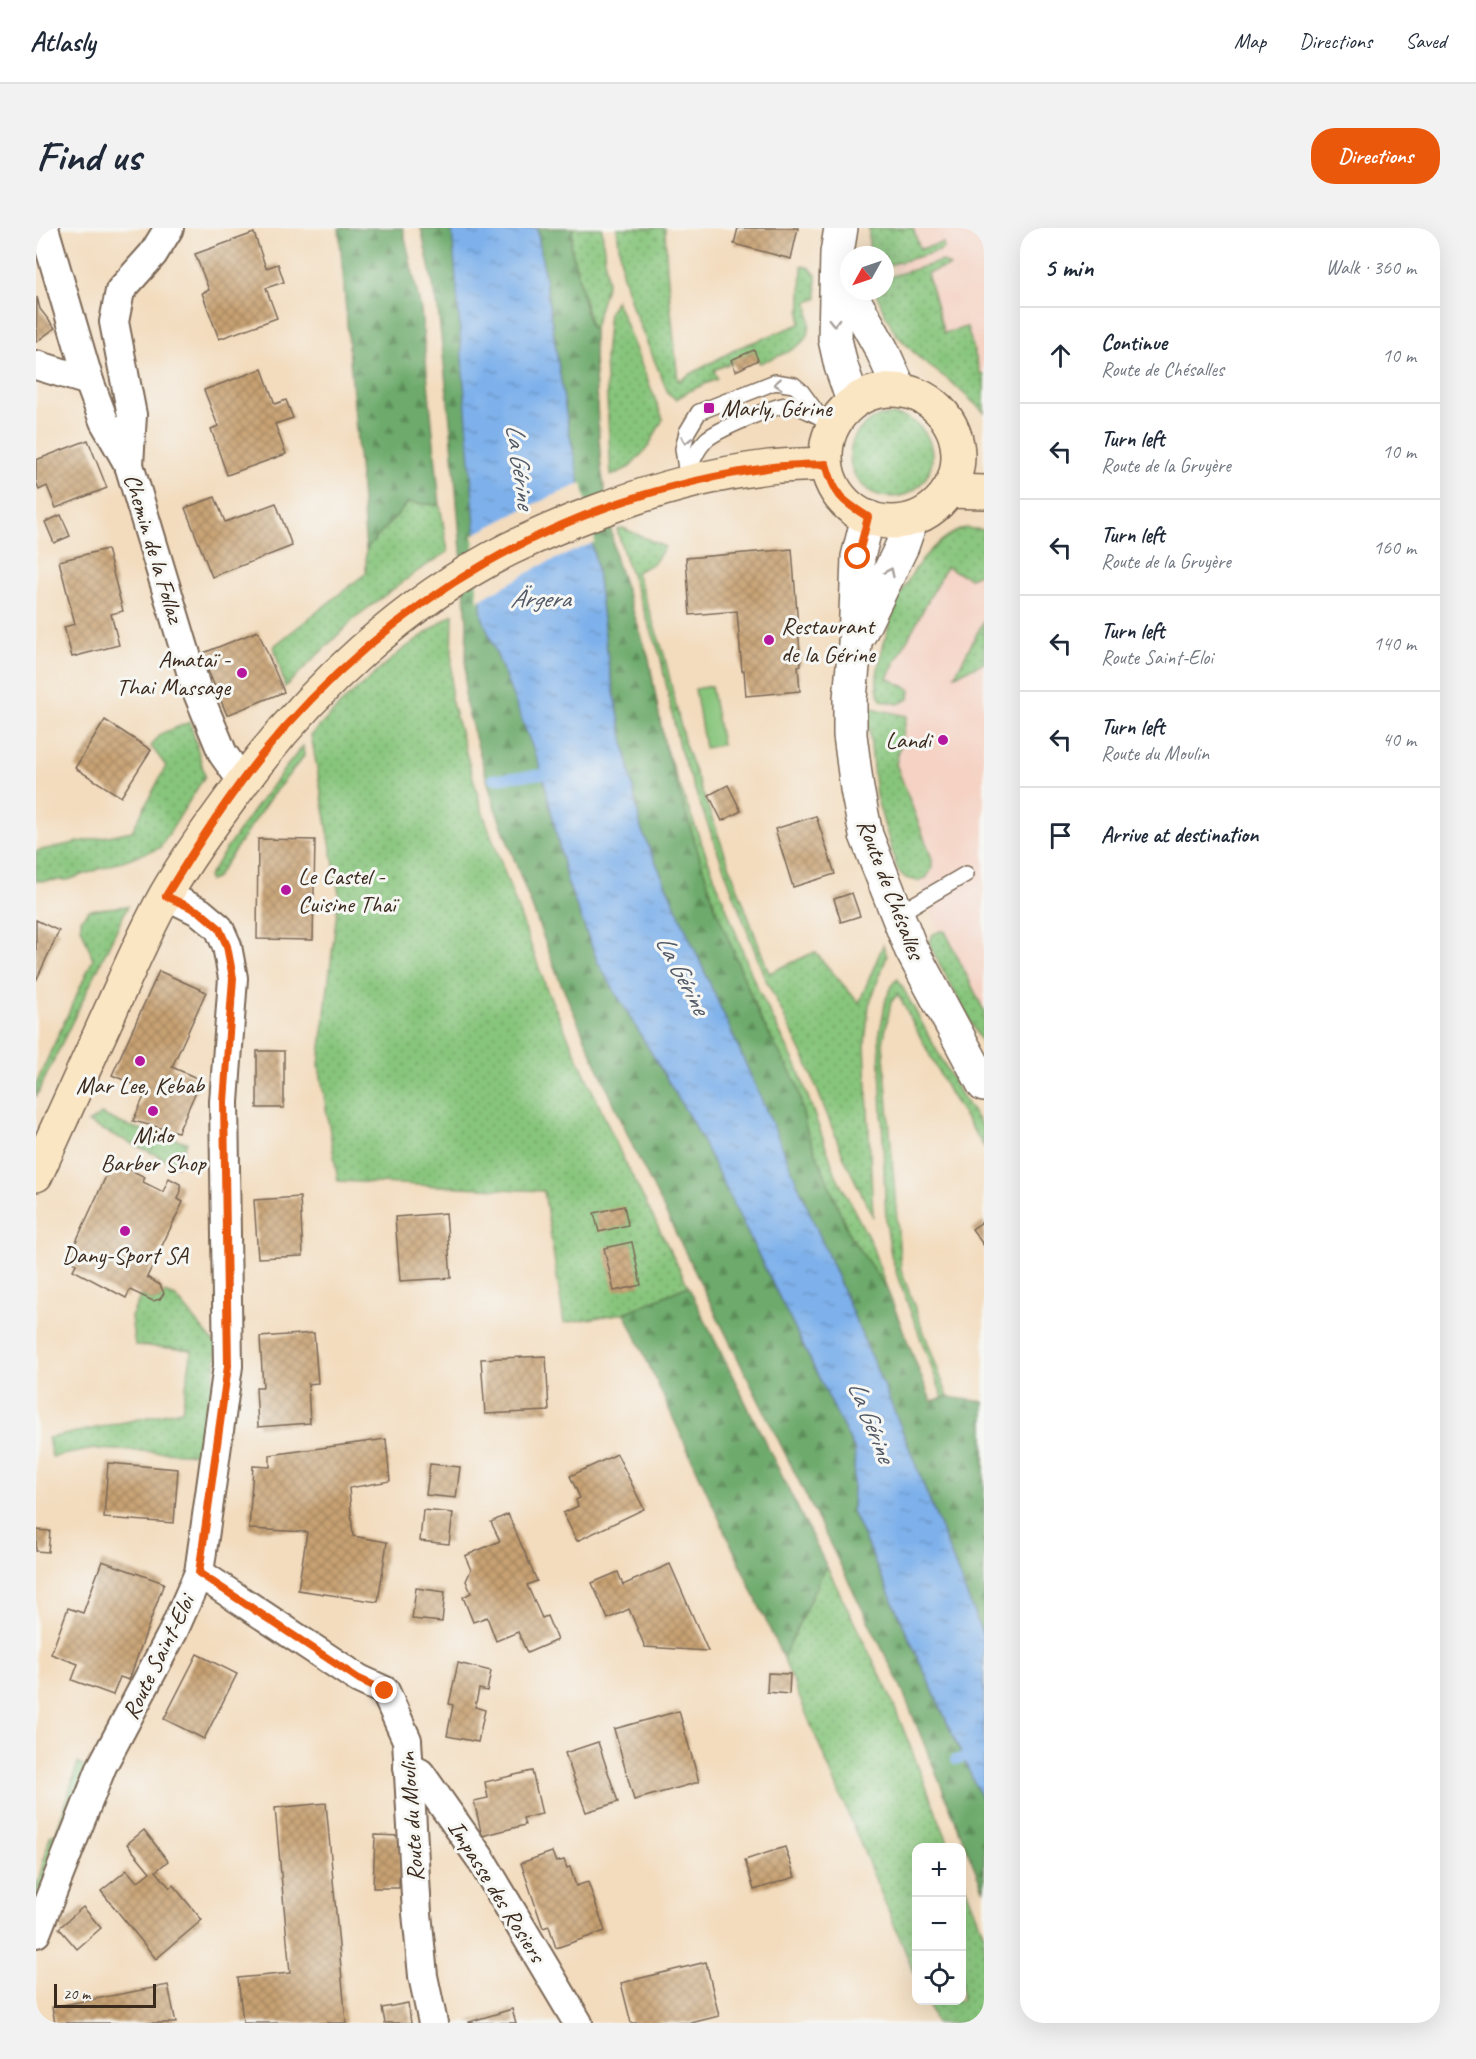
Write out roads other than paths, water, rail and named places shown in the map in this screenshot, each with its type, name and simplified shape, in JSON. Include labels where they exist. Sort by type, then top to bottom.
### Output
[{"type":"main road","points":[[882,388],[899,388],[926,400],[971,447],[948,491],[927,513],[901,522],[880,521],[868,517],[843,501],[831,484],[826,464],[826,422],[865,393],[882,388]]},
{"type":"main road","points":[[36,1175],[142,940],[198,843],[259,759],[296,715],[371,644],[433,594],[508,550],[565,524],[639,495],[688,482],[768,467],[826,464]]},
{"type":"main road","points":[[948,491],[984,492]]},
{"type":"street","name":"Chemin de la Follaz","points":[[44,228],[89,381],[104,421],[129,465],[197,691],[223,754],[243,782]]},
{"type":"street","points":[[129,465],[132,415],[114,322],[120,291],[153,254],[169,228]]},
{"type":"street","points":[[840,264],[837,253],[841,228]]},
{"type":"street","points":[[840,293],[834,306],[835,339],[853,401]]},
{"type":"street","points":[[855,300],[882,350],[899,388]]},
{"type":"street","points":[[36,365],[89,381]]},
{"type":"street","name":"Route de Chésalles","points":[[868,517],[858,557],[855,643],[850,699],[850,735],[866,835],[911,949],[984,1085]]},
{"type":"street","name":"Route de Chésalles","points":[[855,643],[902,546],[911,520]]},
{"type":"street","name":"Route Saint-Eloi","points":[[36,1933],[102,1766],[173,1632],[199,1573],[228,1366],[224,1102],[233,978],[227,946],[219,928],[200,912],[166,896]]},
{"type":"street","name":"Route du Moulin","points":[[199,1573],[359,1679],[385,1691],[407,1740],[419,1934],[423,1977],[433,2023]]},
{"type":"street","name":"Impasse des Rosiers","points":[[408,1767],[420,1773],[480,1858],[578,2023]]},
{"type":"lane","points":[[688,482],[683,449],[687,432],[699,412],[775,381],[794,385],[826,422]]},
{"type":"lane","points":[[688,482],[693,459],[698,450],[717,432],[779,406],[791,405],[826,422]]},
{"type":"lane","points":[[896,915],[966,874]]},
{"type":"water","name":"Ärgera","points":[[452,228],[537,228],[568,426],[596,564],[609,667],[641,829],[771,1121],[900,1425],[984,1639],[984,1804],[852,1511],[855,1451],[696,1128],[598,963],[567,881],[543,775],[482,616]]},
{"type":"waterway","points":[[493,779],[555,773]]},
{"type":"waterway","points":[[955,1760],[984,1751]]},
{"type":"place","name":"Marly, Gérine","points":[[709,408]]},
{"type":"place","name":"Restaurant de la Gérine","points":[[769,640]]},
{"type":"place","name":"Amataï - Thai Massage","points":[[242,673]]},
{"type":"place","name":"Landi","points":[[943,740]]},
{"type":"place","name":"Le Castel - Cuisine Thaï","points":[[286,890]]},
{"type":"place","name":"Mar Lee, Kebab","points":[[140,1061]]},
{"type":"place","name":"Mido Barber Shop","points":[[153,1111]]},
{"type":"place","name":"Dany-Sport SA","points":[[125,1231]]},
{"type":"water label","name":"La Gérine","points":[[521,466]]},
{"type":"water label","name":"La Gérine","points":[[683,974]]},
{"type":"water label","name":"La Gérine","points":[[872,1421]]}]
